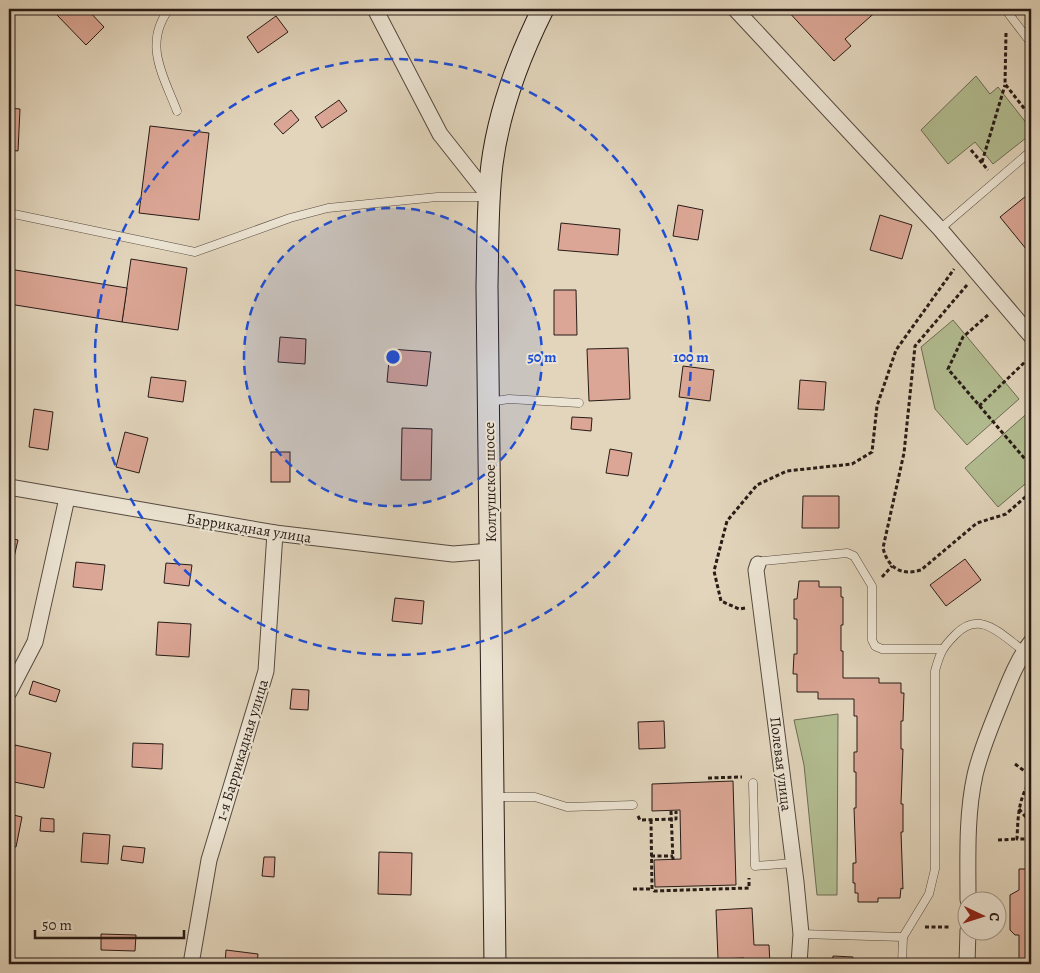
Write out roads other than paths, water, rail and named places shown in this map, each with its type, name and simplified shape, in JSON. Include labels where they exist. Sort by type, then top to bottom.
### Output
[{"type":"main road","name":"Колтушское шоссе","points":[[495,964],[487,286],[489,196],[492,162],[517,62],[543,9]]},
{"type":"street","points":[[375,9],[440,134],[489,196]]},
{"type":"street","points":[[735,9],[940,229],[1031,336]]},
{"type":"street","name":"Баррикадная улица","points":[[9,487],[276,534],[453,554],[491,551]]},
{"type":"street","points":[[9,692],[35,642],[67,498]]},
{"type":"street","name":"1-я Баррикадная улица","points":[[190,964],[209,860],[266,671],[276,534]]},
{"type":"street","name":"Полевая улица","points":[[758,564],[756,570],[760,605],[794,863],[801,934],[799,964]]},
{"type":"street","points":[[968,890],[968,823],[975,775],[988,733],[1028,646]]},
{"type":"street","points":[[968,940],[968,964]]},
{"type":"lane","points":[[169,9],[160,21],[155,55],[176,111]]},
{"type":"lane","points":[[1006,9],[1031,43]]},
{"type":"lane","points":[[940,229],[1031,151]]},
{"type":"lane","points":[[9,212],[195,252],[239,239],[290,218],[328,208],[437,197],[489,196]]},
{"type":"lane","points":[[488,402],[509,399],[579,403]]},
{"type":"lane","points":[[758,564],[763,561],[846,553],[854,556],[872,586],[872,640],[875,646],[882,649],[941,649]]},
{"type":"lane","points":[[902,964],[902,937],[929,894],[934,869],[935,671],[941,649],[964,625],[976,622],[1028,646]]},
{"type":"lane","points":[[753,783],[755,866],[794,863]]},
{"type":"lane","points":[[494,797],[535,797],[567,807],[633,805]]},
{"type":"lane","points":[[801,934],[902,937]]}]
